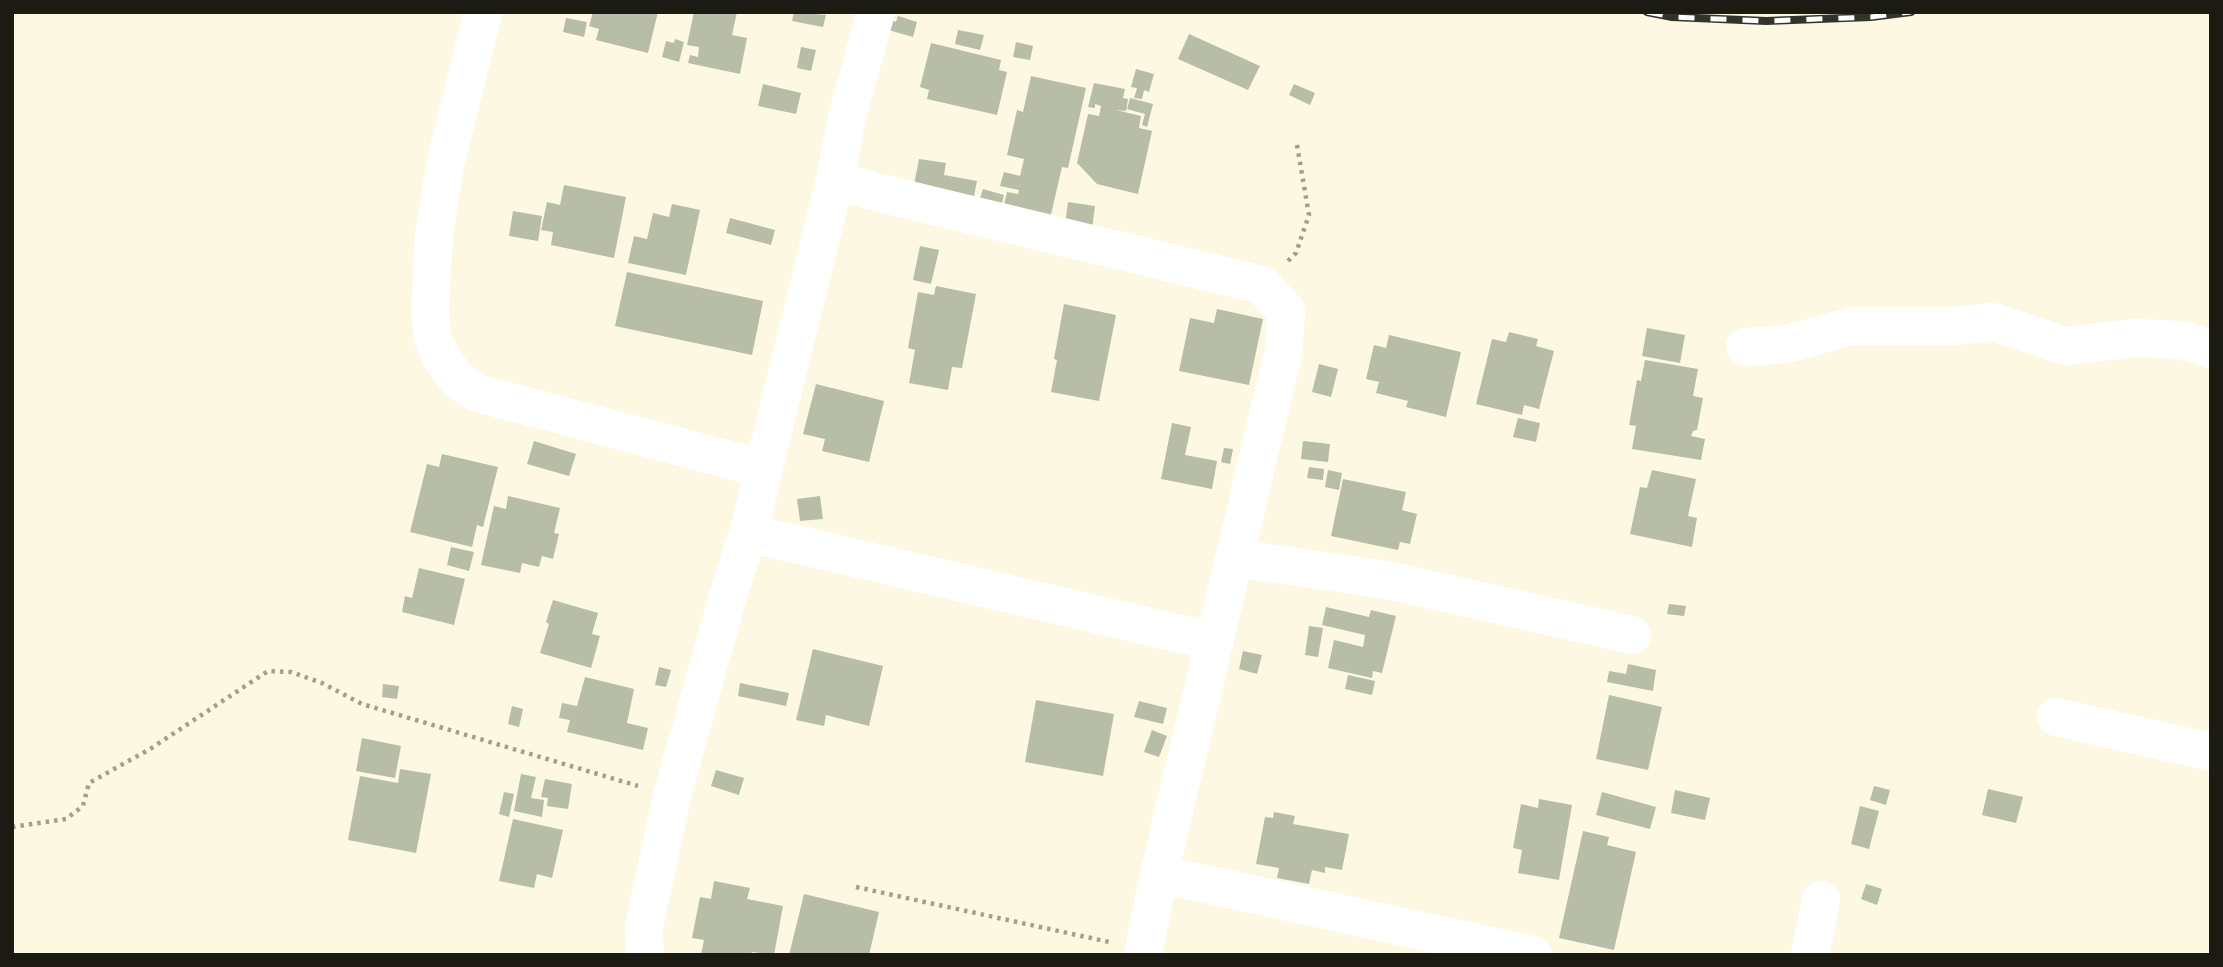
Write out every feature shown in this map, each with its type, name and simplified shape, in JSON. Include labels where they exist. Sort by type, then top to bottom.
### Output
[{"type":"street","points":[[483,12],[444,165],[434,235],[430,308],[432,337],[443,360],[456,378],[477,393],[764,469]]},
{"type":"street","points":[[645,955],[644,926],[672,796],[748,533],[835,180],[847,117],[876,12]]},
{"type":"street","points":[[835,180],[1262,285],[1286,311],[1284,349],[1236,558],[1158,874],[1143,952]]},
{"type":"street","points":[[1745,347],[1787,344],[1852,326],[1954,326],[1993,322],[2066,346],[2136,338],[2182,340],[2211,349]]},
{"type":"street","points":[[748,533],[1215,642]]},
{"type":"street","points":[[1236,558],[1392,581],[1632,635]]},
{"type":"street","points":[[2056,717],[2211,752]]},
{"type":"street","points":[[1158,874],[1533,955]]},
{"type":"street","points":[[1810,955],[1821,900]]},
{"type":"path","points":[[1262,285],[1296,253],[1309,215],[1297,145]]},
{"type":"path","points":[[12,827],[66,819],[83,806],[89,783],[150,750],[268,671],[291,672],[322,683],[362,704],[672,796]]},
{"type":"path","points":[[856,887],[1143,952]]},
{"type":"building","points":[[593,12],[658,12],[648,53],[596,40],[599,29],[589,26]]},
{"type":"building","points":[[694,12],[737,12],[732,35],[747,38],[740,74],[688,63],[690,55],[698,57],[699,47],[687,45]]},
{"type":"building","points":[[794,12],[826,15],[823,27],[792,21]]},
{"type":"building","points":[[898,16],[917,22],[913,37],[885,29],[888,19],[896,22]]},
{"type":"building","points":[[566,18],[587,22],[584,37],[563,32]]},
{"type":"building","points":[[958,30],[984,35],[980,50],[955,44]]},
{"type":"building","points":[[1189,34],[1260,66],[1248,90],[1178,59]]},
{"type":"building","points":[[675,39],[684,42],[679,62],[662,57],[666,41],[674,43]]},
{"type":"building","points":[[1016,42],[1033,46],[1030,60],[1013,57]]},
{"type":"building","points":[[931,43],[1001,60],[999,70],[1007,72],[997,115],[927,99],[929,90],[920,87]]},
{"type":"building","points":[[801,47],[816,50],[811,71],[797,68]]},
{"type":"building","points":[[1136,69],[1154,74],[1149,92],[1144,90],[1142,99],[1134,98],[1137,88],[1131,87]]},
{"type":"building","points":[[1031,76],[1086,88],[1068,168],[1062,167],[1049,223],[1002,213],[1007,192],[1018,194],[1019,190],[1000,186],[1004,172],[1020,176],[1024,159],[1007,155],[1017,110],[1023,112]]},
{"type":"building","points":[[1094,83],[1125,89],[1123,98],[1128,99],[1126,111],[1116,110],[1141,116],[1139,128],[1152,131],[1138,194],[1097,184],[1077,163],[1088,114],[1099,116],[1101,106],[1095,104],[1095,108],[1088,107]]},
{"type":"building","points":[[763,84],[801,93],[796,114],[758,106]]},
{"type":"building","points":[[1294,84],[1315,93],[1310,105],[1289,95]]},
{"type":"building","points":[[1130,98],[1153,104],[1147,127],[1142,125],[1145,114],[1127,109]]},
{"type":"building","points":[[919,159],[946,163],[944,175],[977,181],[973,201],[913,190]]},
{"type":"building","points":[[564,185],[626,197],[614,258],[551,245],[553,232],[541,230],[547,202],[560,205]]},
{"type":"building","points":[[983,189],[1004,195],[1000,211],[979,201]]},
{"type":"building","points":[[1068,202],[1095,206],[1092,229],[1065,225]]},
{"type":"building","points":[[672,204],[700,210],[686,275],[628,263],[634,236],[647,239],[653,213],[669,217]]},
{"type":"building","points":[[513,211],[542,216],[538,241],[509,236]]},
{"type":"building","points":[[730,218],[775,230],[771,245],[726,233]]},
{"type":"building","points":[[920,246],[939,250],[931,284],[913,280]]},
{"type":"building","points":[[627,272],[763,301],[752,355],[615,326]]},
{"type":"building","points":[[936,286],[976,294],[962,368],[952,367],[948,390],[909,383],[915,350],[908,348],[918,292],[934,295]]},
{"type":"building","points":[[1064,304],[1116,315],[1099,401],[1051,392]]},
{"type":"building","points":[[1217,309],[1263,319],[1249,385],[1179,371],[1190,318],[1214,323]]},
{"type":"building","points":[[1647,328],[1685,335],[1680,363],[1642,356]]},
{"type":"building","points":[[1509,332],[1538,339],[1536,346],[1554,351],[1539,409],[1524,405],[1522,415],[1476,404],[1492,339],[1506,342]]},
{"type":"building","points":[[1389,335],[1461,352],[1446,417],[1406,407],[1408,401],[1376,393],[1379,382],[1366,379],[1374,345],[1386,348]]},
{"type":"building","points":[[1645,360],[1698,369],[1693,396],[1703,398],[1697,430],[1693,431],[1691,436],[1705,439],[1701,460],[1632,449],[1636,426],[1629,425],[1637,380],[1641,381]]},
{"type":"building","points":[[1319,364],[1338,369],[1331,397],[1312,392]]},
{"type":"building","points":[[816,384],[884,401],[869,462],[822,451],[825,439],[803,434]]},
{"type":"building","points":[[1518,418],[1540,423],[1536,442],[1513,437]]},
{"type":"building","points":[[1172,423],[1191,427],[1185,455],[1217,461],[1212,489],[1161,479]]},
{"type":"building","points":[[534,441],[576,454],[569,476],[527,464]]},
{"type":"building","points":[[1303,441],[1330,444],[1328,462],[1301,459]]},
{"type":"building","points":[[1224,448],[1233,449],[1230,464],[1221,462]]},
{"type":"building","points":[[442,454],[498,467],[483,527],[477,525],[472,547],[410,532],[427,464],[439,467]]},
{"type":"building","points":[[1309,467],[1324,469],[1323,480],[1307,478]]},
{"type":"building","points":[[1328,470],[1342,473],[1339,490],[1325,487]]},
{"type":"building","points":[[1652,470],[1696,479],[1688,516],[1697,518],[1692,547],[1630,534],[1640,487],[1647,488]]},
{"type":"building","points":[[1343,479],[1406,492],[1402,510],[1417,514],[1410,544],[1400,542],[1398,550],[1331,536]]},
{"type":"building","points":[[508,496],[560,508],[554,533],[559,534],[553,559],[542,556],[539,567],[522,563],[520,573],[481,565],[494,506],[506,509]]},
{"type":"building","points":[[820,496],[823,519],[800,521],[797,499]]},
{"type":"building","points":[[451,547],[474,552],[469,571],[447,565]]},
{"type":"building","points":[[419,568],[465,579],[454,625],[402,612],[405,596],[412,598]]},
{"type":"building","points":[[553,600],[598,613],[592,634],[600,636],[591,668],[540,653]]},
{"type":"building","points":[[1669,604],[1686,606],[1684,616],[1667,614]]},
{"type":"building","points":[[1326,607],[1369,617],[1371,610],[1396,616],[1382,673],[1373,671],[1372,678],[1328,668],[1334,640],[1363,647],[1365,635],[1322,625]]},
{"type":"building","points":[[1309,626],[1323,628],[1318,657],[1305,655]]},
{"type":"building","points":[[813,649],[883,666],[869,726],[826,715],[824,726],[796,720]]},
{"type":"building","points":[[1243,651],[1262,655],[1257,674],[1239,669]]},
{"type":"building","points":[[1628,664],[1656,670],[1653,691],[1607,682],[1609,671],[1626,674]]},
{"type":"building","points":[[659,667],[671,670],[666,687],[655,685]]},
{"type":"building","points":[[1348,675],[1375,681],[1372,695],[1345,689]]},
{"type":"building","points":[[585,677],[634,689],[627,723],[648,728],[643,750],[567,732],[570,720],[559,718],[562,703],[577,706]]},
{"type":"building","points":[[740,683],[789,693],[786,706],[738,696]]},
{"type":"building","points":[[383,684],[399,686],[397,699],[382,697]]},
{"type":"building","points":[[1609,695],[1662,707],[1648,770],[1596,759]]},
{"type":"building","points":[[1036,700],[1114,714],[1103,776],[1025,762]]},
{"type":"building","points":[[1139,701],[1167,708],[1163,724],[1134,717]]},
{"type":"building","points":[[512,706],[523,709],[519,727],[508,724]]},
{"type":"building","points":[[1152,730],[1167,736],[1159,757],[1144,752]]},
{"type":"building","points":[[362,738],[401,746],[395,778],[356,771]]},
{"type":"building","points":[[400,769],[431,774],[416,853],[348,840],[360,776],[398,783]]},
{"type":"building","points":[[716,770],[744,778],[739,795],[711,786]]},
{"type":"building","points":[[521,774],[536,777],[531,798],[544,800],[542,817],[514,811]]},
{"type":"building","points":[[545,779],[572,784],[568,809],[547,806],[548,798],[541,797]]},
{"type":"building","points":[[1874,786],[1890,790],[1886,805],[1870,800]]},
{"type":"building","points":[[1988,789],[2023,797],[2016,823],[1982,815]]},
{"type":"building","points":[[1675,790],[1710,798],[1705,820],[1671,813]]},
{"type":"building","points":[[504,792],[514,794],[509,817],[499,814]]},
{"type":"building","points":[[1602,792],[1656,807],[1650,829],[1596,815]]},
{"type":"building","points":[[1539,799],[1572,805],[1559,880],[1518,873],[1522,850],[1513,848],[1521,804],[1538,808]]},
{"type":"building","points":[[1860,806],[1879,811],[1869,849],[1851,844]]},
{"type":"building","points":[[1274,812],[1295,816],[1293,824],[1349,834],[1342,870],[1325,867],[1325,873],[1312,870],[1309,884],[1277,878],[1279,868],[1256,864],[1265,817],[1273,818]]},
{"type":"building","points":[[513,819],[563,830],[552,878],[537,874],[534,888],[499,881]]},
{"type":"building","points":[[1583,831],[1609,837],[1607,845],[1636,852],[1614,950],[1559,938]]},
{"type":"building","points":[[714,881],[750,888],[747,899],[783,906],[774,955],[752,952],[751,955],[701,955],[704,940],[692,938],[700,897],[711,899]]},
{"type":"building","points":[[1866,884],[1882,889],[1877,905],[1861,899]]},
{"type":"building","points":[[804,894],[879,912],[869,955],[789,955]]},
{"type":"railway","points":[[1647,12],[1672,17],[1766,21],[1871,17],[1911,12]]}]
